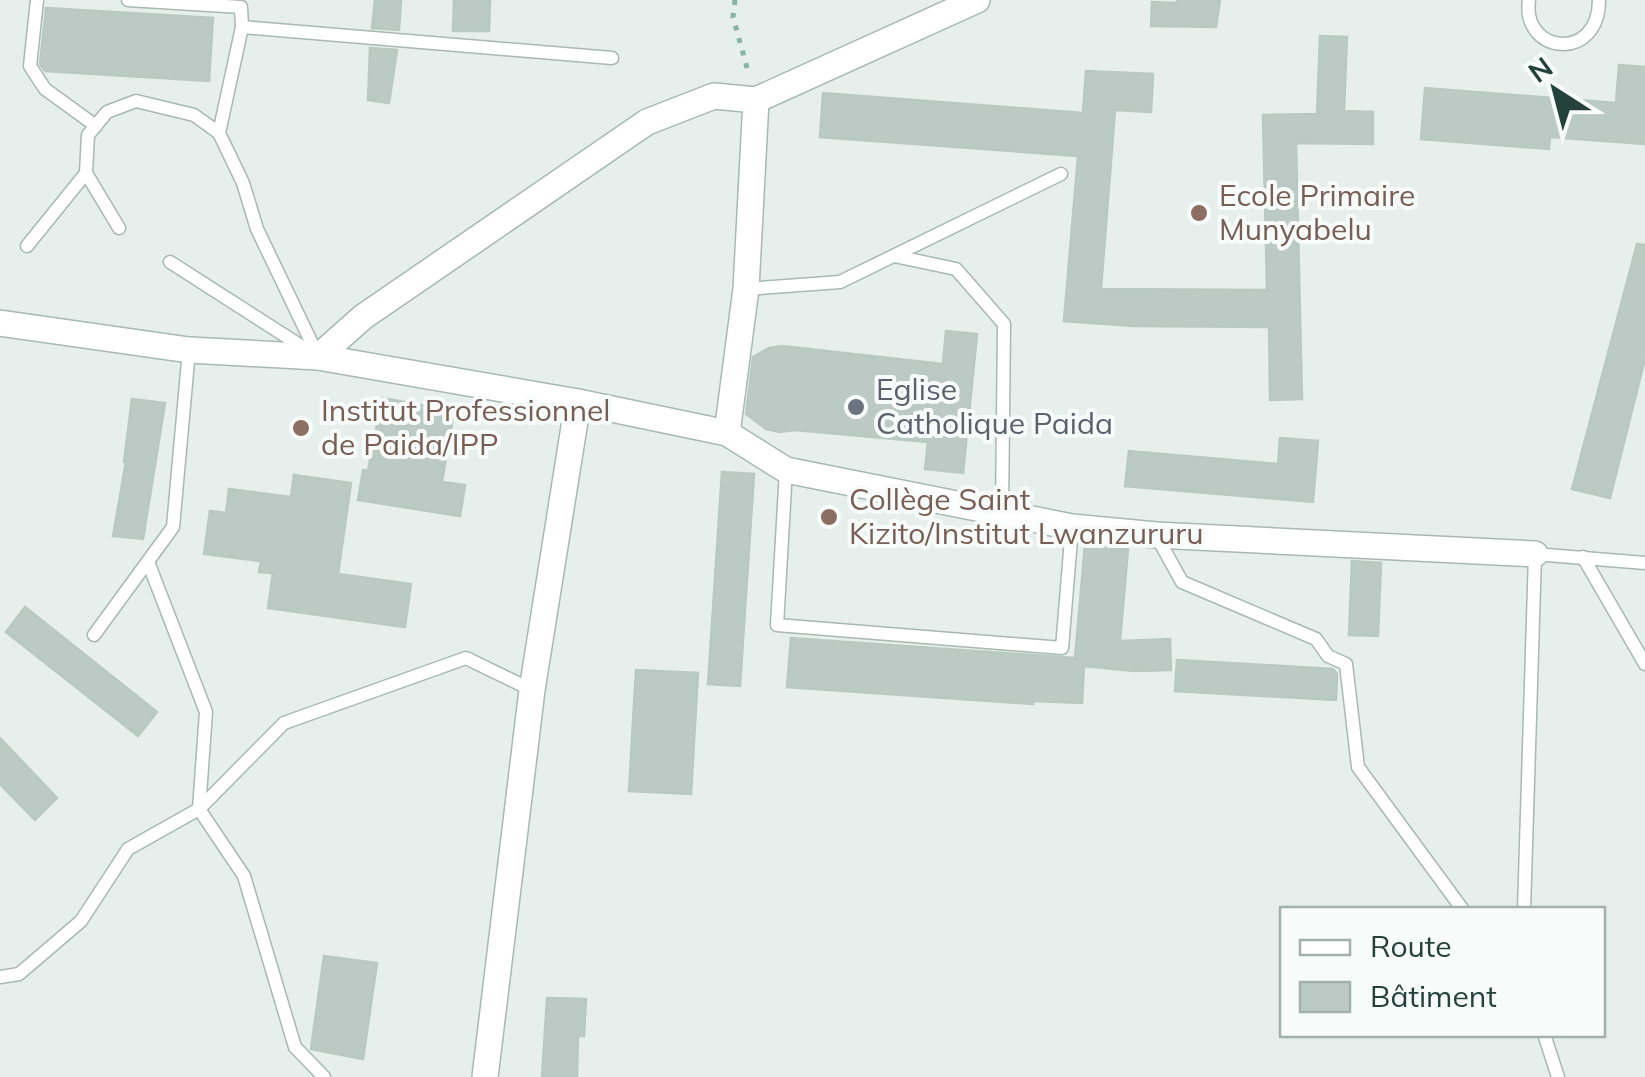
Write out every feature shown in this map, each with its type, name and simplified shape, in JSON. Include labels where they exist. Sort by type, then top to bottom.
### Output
[{"type":"street","points":[[318,357],[363,317],[647,122],[714,96],[756,100],[977,0]]},
{"type":"street","points":[[727,433],[746,290],[756,100]]},
{"type":"street","points":[[0,323],[189,350],[318,357],[578,402],[727,433],[786,470],[1072,527],[1156,535],[1535,554]]},
{"type":"street","points":[[484,1077],[532,690],[578,402]]},
{"type":"lane","points":[[38,0],[30,66],[45,88],[96,126]]},
{"type":"lane","points":[[128,0],[241,8],[242,26],[218,133]]},
{"type":"lane","points":[[1529,0],[1527,15],[1538,35],[1558,44],[1581,41],[1596,24],[1599,0]]},
{"type":"lane","points":[[242,26],[612,58]]},
{"type":"lane","points":[[119,228],[86,173],[88,135],[107,112],[136,102],[194,115],[218,133],[243,183],[257,229],[318,357]]},
{"type":"lane","points":[[28,246],[86,173]]},
{"type":"lane","points":[[746,290],[840,282],[1061,174]]},
{"type":"lane","points":[[894,256],[956,269],[1004,324],[1002,514]]},
{"type":"lane","points":[[170,262],[318,357]]},
{"type":"lane","points":[[94,635],[173,528],[189,350]]},
{"type":"lane","points":[[786,470],[777,625],[1062,648],[1072,527]]},
{"type":"lane","points":[[1156,535],[1182,582],[1316,640],[1328,656],[1346,664],[1358,767],[1461,907]]},
{"type":"lane","points":[[1524,907],[1535,554],[1645,563]]},
{"type":"lane","points":[[1583,556],[1645,664]]},
{"type":"lane","points":[[148,562],[206,712],[199,809],[244,876],[295,1046],[324,1077]]},
{"type":"lane","points":[[0,977],[19,974],[81,921],[128,849],[199,809],[284,723],[466,658],[532,690]]},
{"type":"lane","points":[[1545,1037],[1558,1077]]},
{"type":"path","points":[[735,0],[733,17],[756,100]]},
{"type":"building","points":[[375,0],[401,0],[399,30],[372,28]]},
{"type":"building","points":[[454,0],[490,0],[489,31],[453,31]]},
{"type":"building","points":[[1220,0],[1216,27],[1151,26],[1152,2]]},
{"type":"building","points":[[46,8],[213,18],[209,81],[45,71],[40,64]]},
{"type":"building","points":[[1320,36],[1347,37],[1344,111],[1373,112],[1373,144],[1296,143],[1302,399],[1270,400],[1269,327],[1064,321],[1078,156],[820,137],[823,93],[1083,113],[1086,71],[1153,74],[1151,112],[1115,110],[1101,289],[1267,290],[1263,115],[1317,114]]},
{"type":"building","points":[[370,48],[397,50],[389,103],[368,100]]},
{"type":"building","points":[[1619,65],[1645,67],[1645,144],[1550,137],[1549,149],[1421,139],[1425,88],[1616,103]]},
{"type":"building","points":[[1637,244],[1645,245],[1645,359],[1610,498],[1572,489]]},
{"type":"building","name":"Eglise Catholique Paida","points":[[946,331],[977,334],[963,473],[925,469],[928,442],[795,430],[780,432],[766,429],[746,414],[753,357],[769,348],[782,346],[943,364]]},
{"type":"building","points":[[382,398],[454,411],[442,482],[465,485],[460,516],[358,500],[363,470],[368,471]]},
{"type":"building","points":[[132,399],[165,403],[143,539],[113,536]]},
{"type":"building","points":[[1280,438],[1318,441],[1313,502],[1125,486],[1129,451],[1278,464]]},
{"type":"building","points":[[722,472],[754,474],[740,686],[708,684]]},
{"type":"building","points":[[294,475],[351,483],[338,574],[411,584],[405,627],[268,608],[273,573],[259,572],[261,561],[204,554],[210,511],[226,513],[229,489],[291,497]]},
{"type":"building","points":[[1085,545],[1128,549],[1120,641],[1170,639],[1171,670],[1084,666],[1082,703],[1033,704],[787,687],[791,638],[1075,658]]},
{"type":"building","points":[[1352,561],[1381,563],[1378,636],[1349,635]]},
{"type":"building","points":[[25,607],[157,712],[138,736],[6,632]]},
{"type":"building","points":[[1177,660],[1333,669],[1337,674],[1336,700],[1175,691]]},
{"type":"building","points":[[636,670],[698,673],[691,794],[629,791]]},
{"type":"building","points":[[0,738],[57,798],[35,820],[0,784]]},
{"type":"building","points":[[324,956],[377,963],[363,1059],[311,1049]]},
{"type":"building","points":[[547,998],[586,999],[584,1036],[578,1036],[577,1077],[542,1077]]},
{"type":"place","name":"Ecole Primaire Munyabelu","points":[[1199,213]]},
{"type":"place","name":"Eglise Catholique Paida","points":[[856,407]]},
{"type":"place","name":"Institut Professionnel de Paida/IPP","points":[[301,428]]},
{"type":"place","name":"Collège Saint Kizito/Institut Lwanzururu","points":[[829,517]]}]
